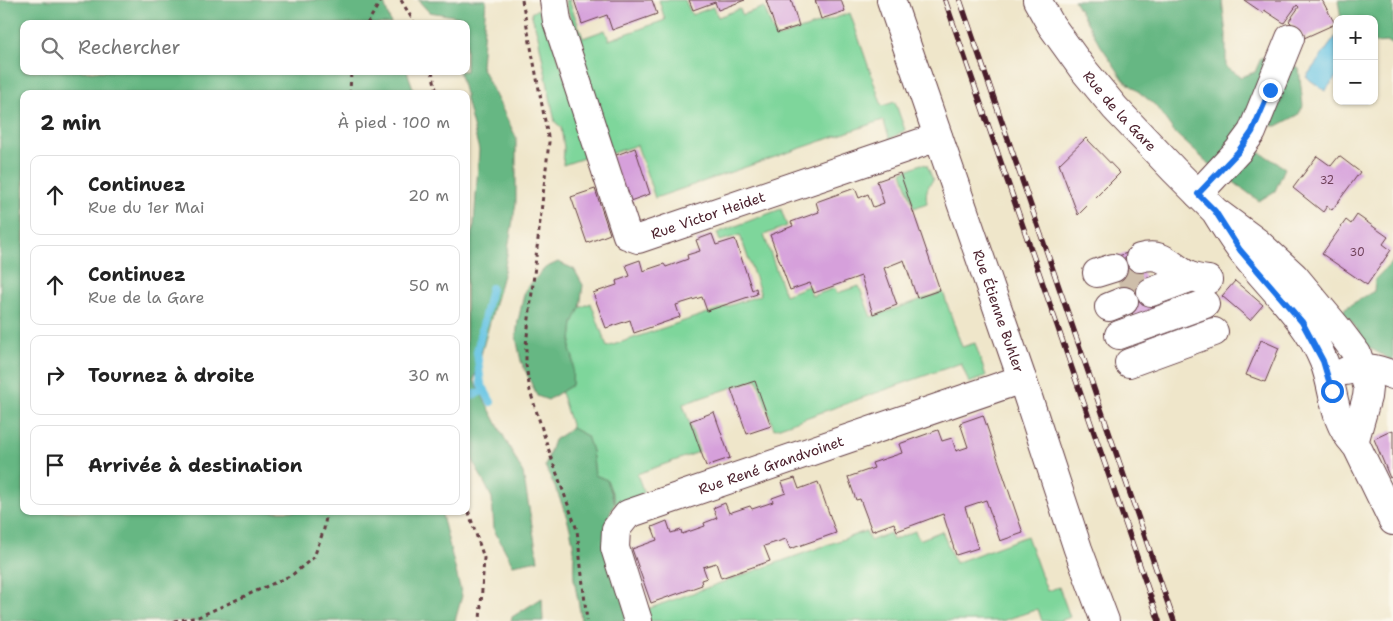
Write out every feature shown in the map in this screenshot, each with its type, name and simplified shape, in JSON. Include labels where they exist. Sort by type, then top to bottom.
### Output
[{"type":"street","name":"Rue Victor Heidet","points":[[554,0],[557,21],[627,235],[638,239],[938,138]]},
{"type":"street","name":"Rue Étienne Buhler","points":[[891,0],[1022,378],[1101,620]]},
{"type":"street","name":"Rue de la Gare","points":[[1036,0],[1051,25],[1082,68],[1115,108],[1207,203],[1257,242],[1294,276],[1356,354],[1368,388],[1368,397],[1354,442]]},
{"type":"street","points":[[1207,203],[1252,132],[1290,38]]},
{"type":"street","name":"Rue de la Gare","points":[[1207,203],[1240,250],[1288,304],[1309,334],[1323,361],[1342,428],[1357,446],[1393,522]]},
{"type":"street","points":[[1119,335],[1195,282],[1161,258],[1148,256],[1146,275]]},
{"type":"street","points":[[1129,363],[1214,332]]},
{"type":"street","points":[[1309,334],[1328,340],[1346,364],[1362,368]]},
{"type":"street","points":[[1332,391],[1334,382],[1339,375],[1347,370],[1373,368],[1393,375]]},
{"type":"street","name":"Rue René Grandvoinet","points":[[638,621],[615,548],[616,529],[628,514],[1022,378]]},
{"type":"path","points":[[369,20],[382,0]]},
{"type":"path","points":[[401,0],[413,20]]},
{"type":"path","points":[[522,0],[549,142],[526,345],[526,365],[530,391],[577,530],[587,621]]},
{"type":"path","points":[[350,90],[351,75]]},
{"type":"path","points":[[433,75],[436,90]]},
{"type":"path","points":[[174,621],[198,618],[292,575],[314,556],[324,529],[326,515]]},
{"type":"path","points":[[470,515],[484,558],[480,621]]},
{"type":"green space","points":[[0,0],[383,0],[390,20],[20,20],[20,75],[408,75],[414,90],[20,90],[20,515],[442,515],[462,596],[455,621],[0,621]]},
{"type":"green space","points":[[418,0],[486,0],[481,66],[516,137],[516,203],[504,271],[474,380],[523,473],[538,560],[513,565],[494,530],[492,498],[470,455],[470,240],[474,225],[479,150],[470,115],[470,90],[464,90],[460,75],[470,75],[470,20],[429,12]]},
{"type":"green space","points":[[565,0],[569,0],[583,38],[605,30],[609,40],[665,20],[659,0],[685,0],[692,15],[713,7],[718,17],[740,9],[742,15],[764,7],[776,38],[850,13],[882,106],[895,102],[905,130],[890,139],[883,120],[655,198],[637,145],[610,154]]},
{"type":"green space","points":[[1074,0],[1222,0],[1226,34],[1226,67],[1241,77],[1255,72],[1261,58],[1273,56],[1299,68],[1303,106],[1298,115],[1277,126],[1252,125],[1241,143],[1285,168],[1275,191],[1259,201],[1208,163],[1176,134],[1155,105],[1124,80],[1099,43]]},
{"type":"green space","points":[[1338,0],[1393,0],[1393,45],[1389,42],[1378,43],[1378,15],[1340,15]]},
{"type":"green space","points":[[538,9],[548,26],[583,135],[584,158],[563,165],[564,148],[561,127],[555,122],[538,36],[531,13]]},
{"type":"green space","points":[[921,164],[927,165],[933,180],[927,190],[927,203],[914,208],[902,172]]},
{"type":"green space","points":[[781,209],[787,226],[764,235],[785,295],[808,286],[812,296],[835,288],[837,293],[859,286],[871,317],[943,292],[962,347],[975,343],[986,376],[969,383],[961,363],[774,429],[757,379],[683,404],[699,452],[637,474],[644,493],[618,508],[607,480],[595,475],[592,451],[587,436],[572,428],[561,392],[572,385],[573,358],[570,350],[573,322],[580,308],[591,303],[607,347],[761,295],[740,235],[720,241],[717,233]]},
{"type":"green space","points":[[1393,261],[1393,361],[1368,347],[1351,321],[1343,313],[1345,308],[1374,291],[1375,279]]},
{"type":"green space","points":[[558,262],[574,269],[583,285],[580,308],[573,323],[570,350],[573,358],[572,385],[548,400],[537,396],[521,361],[516,337],[525,290],[545,268]]},
{"type":"green space","points":[[572,428],[587,436],[592,451],[595,475],[607,480],[615,503],[607,520],[631,621],[581,621],[574,579],[574,551],[570,529],[559,497],[545,466],[554,440]]},
{"type":"green space","points":[[866,531],[870,541],[890,533],[893,540],[915,531],[919,540],[942,531],[955,563],[1027,536],[1047,591],[1059,587],[1070,617],[1060,621],[1042,621],[1038,609],[1002,621],[645,621],[642,611]]},
{"type":"green space","points":[[542,598],[543,621],[511,621],[512,617]]},
{"type":"water","points":[[1333,40],[1333,81],[1325,91],[1306,77]]},
{"type":"building","points":[[574,0],[652,0],[657,14],[612,30],[607,15],[582,24]]},
{"type":"building","points":[[689,0],[745,0],[718,10],[715,2],[693,10]]},
{"type":"building","points":[[766,0],[791,0],[799,26],[777,33]]},
{"type":"building","points":[[815,0],[841,0],[845,11],[821,19]]},
{"type":"building","points":[[1244,0],[1322,0],[1333,20],[1333,25],[1304,38],[1289,21],[1299,7],[1297,5],[1284,23],[1264,10],[1263,13]]},
{"type":"building","points":[[1086,138],[1120,173],[1078,215],[1059,164]]},
{"type":"building","points":[[635,148],[650,194],[627,202],[611,157]]},
{"type":"building","points":[[1317,156],[1331,166],[1339,156],[1360,172],[1332,210],[1327,206],[1323,212],[1293,188]]},
{"type":"building","points":[[900,173],[940,290],[917,298],[904,260],[884,268],[897,305],[873,314],[861,276],[814,293],[810,283],[790,290],[770,235],[793,226],[791,222],[819,212],[816,202],[855,188],[859,198],[868,194],[873,207],[884,203],[877,181]]},
{"type":"building","points":[[595,189],[610,234],[587,243],[571,197]]},
{"type":"building","points":[[1357,215],[1388,237],[1383,244],[1391,250],[1367,285],[1322,254],[1346,220],[1351,224]]},
{"type":"building","points":[[712,234],[716,245],[735,239],[752,290],[756,288],[757,294],[707,311],[702,297],[676,305],[680,317],[634,333],[630,320],[606,328],[593,293],[617,285],[616,281],[630,276],[626,265],[640,260],[643,271],[664,264],[666,267],[688,259],[687,255],[700,251],[696,240]]},
{"type":"building","points":[[1135,250],[1156,311],[1134,318],[1113,258]]},
{"type":"building","points":[[1235,281],[1263,305],[1250,320],[1222,296]]},
{"type":"building","points":[[1166,329],[1169,338],[1147,346],[1144,337]]},
{"type":"building","points":[[1261,340],[1279,348],[1265,382],[1246,375]]},
{"type":"building","points":[[755,381],[771,426],[747,434],[731,389]]},
{"type":"building","points":[[714,412],[730,458],[706,466],[690,421]]},
{"type":"building","points":[[983,415],[1023,533],[1000,541],[986,500],[965,507],[978,548],[956,555],[943,514],[897,531],[894,523],[872,531],[860,499],[856,500],[848,477],[874,468],[872,463],[902,453],[899,444],[938,430],[942,441],[952,438],[956,451],[968,447],[960,423]]},
{"type":"building","points":[[1393,430],[1393,476],[1390,478],[1374,439]]},
{"type":"building","points":[[795,478],[799,489],[818,482],[836,533],[790,549],[786,539],[764,546],[770,561],[721,578],[716,563],[703,567],[707,578],[701,580],[702,585],[651,603],[632,549],[657,540],[652,527],[667,521],[671,533],[681,530],[682,534],[705,526],[704,523],[717,518],[713,508],[725,503],[729,513],[750,506],[752,509],[773,502],[772,498],[786,493],[782,482]]},
{"type":"waterway","points":[[491,288],[477,352],[481,384],[491,402]]},
{"type":"waterway","points":[[470,396],[485,390]]},
{"type":"tunnel","points":[[1119,286],[1147,276]]},
{"type":"railway","points":[[945,0],[1159,621]]},
{"type":"railway","points":[[960,0],[1174,621]]},
{"type":"route","points":[[1270,90],[1252,132],[1238,152],[1198,194],[1215,211],[1240,250],[1302,322],[1323,361],[1332,391]]}]
